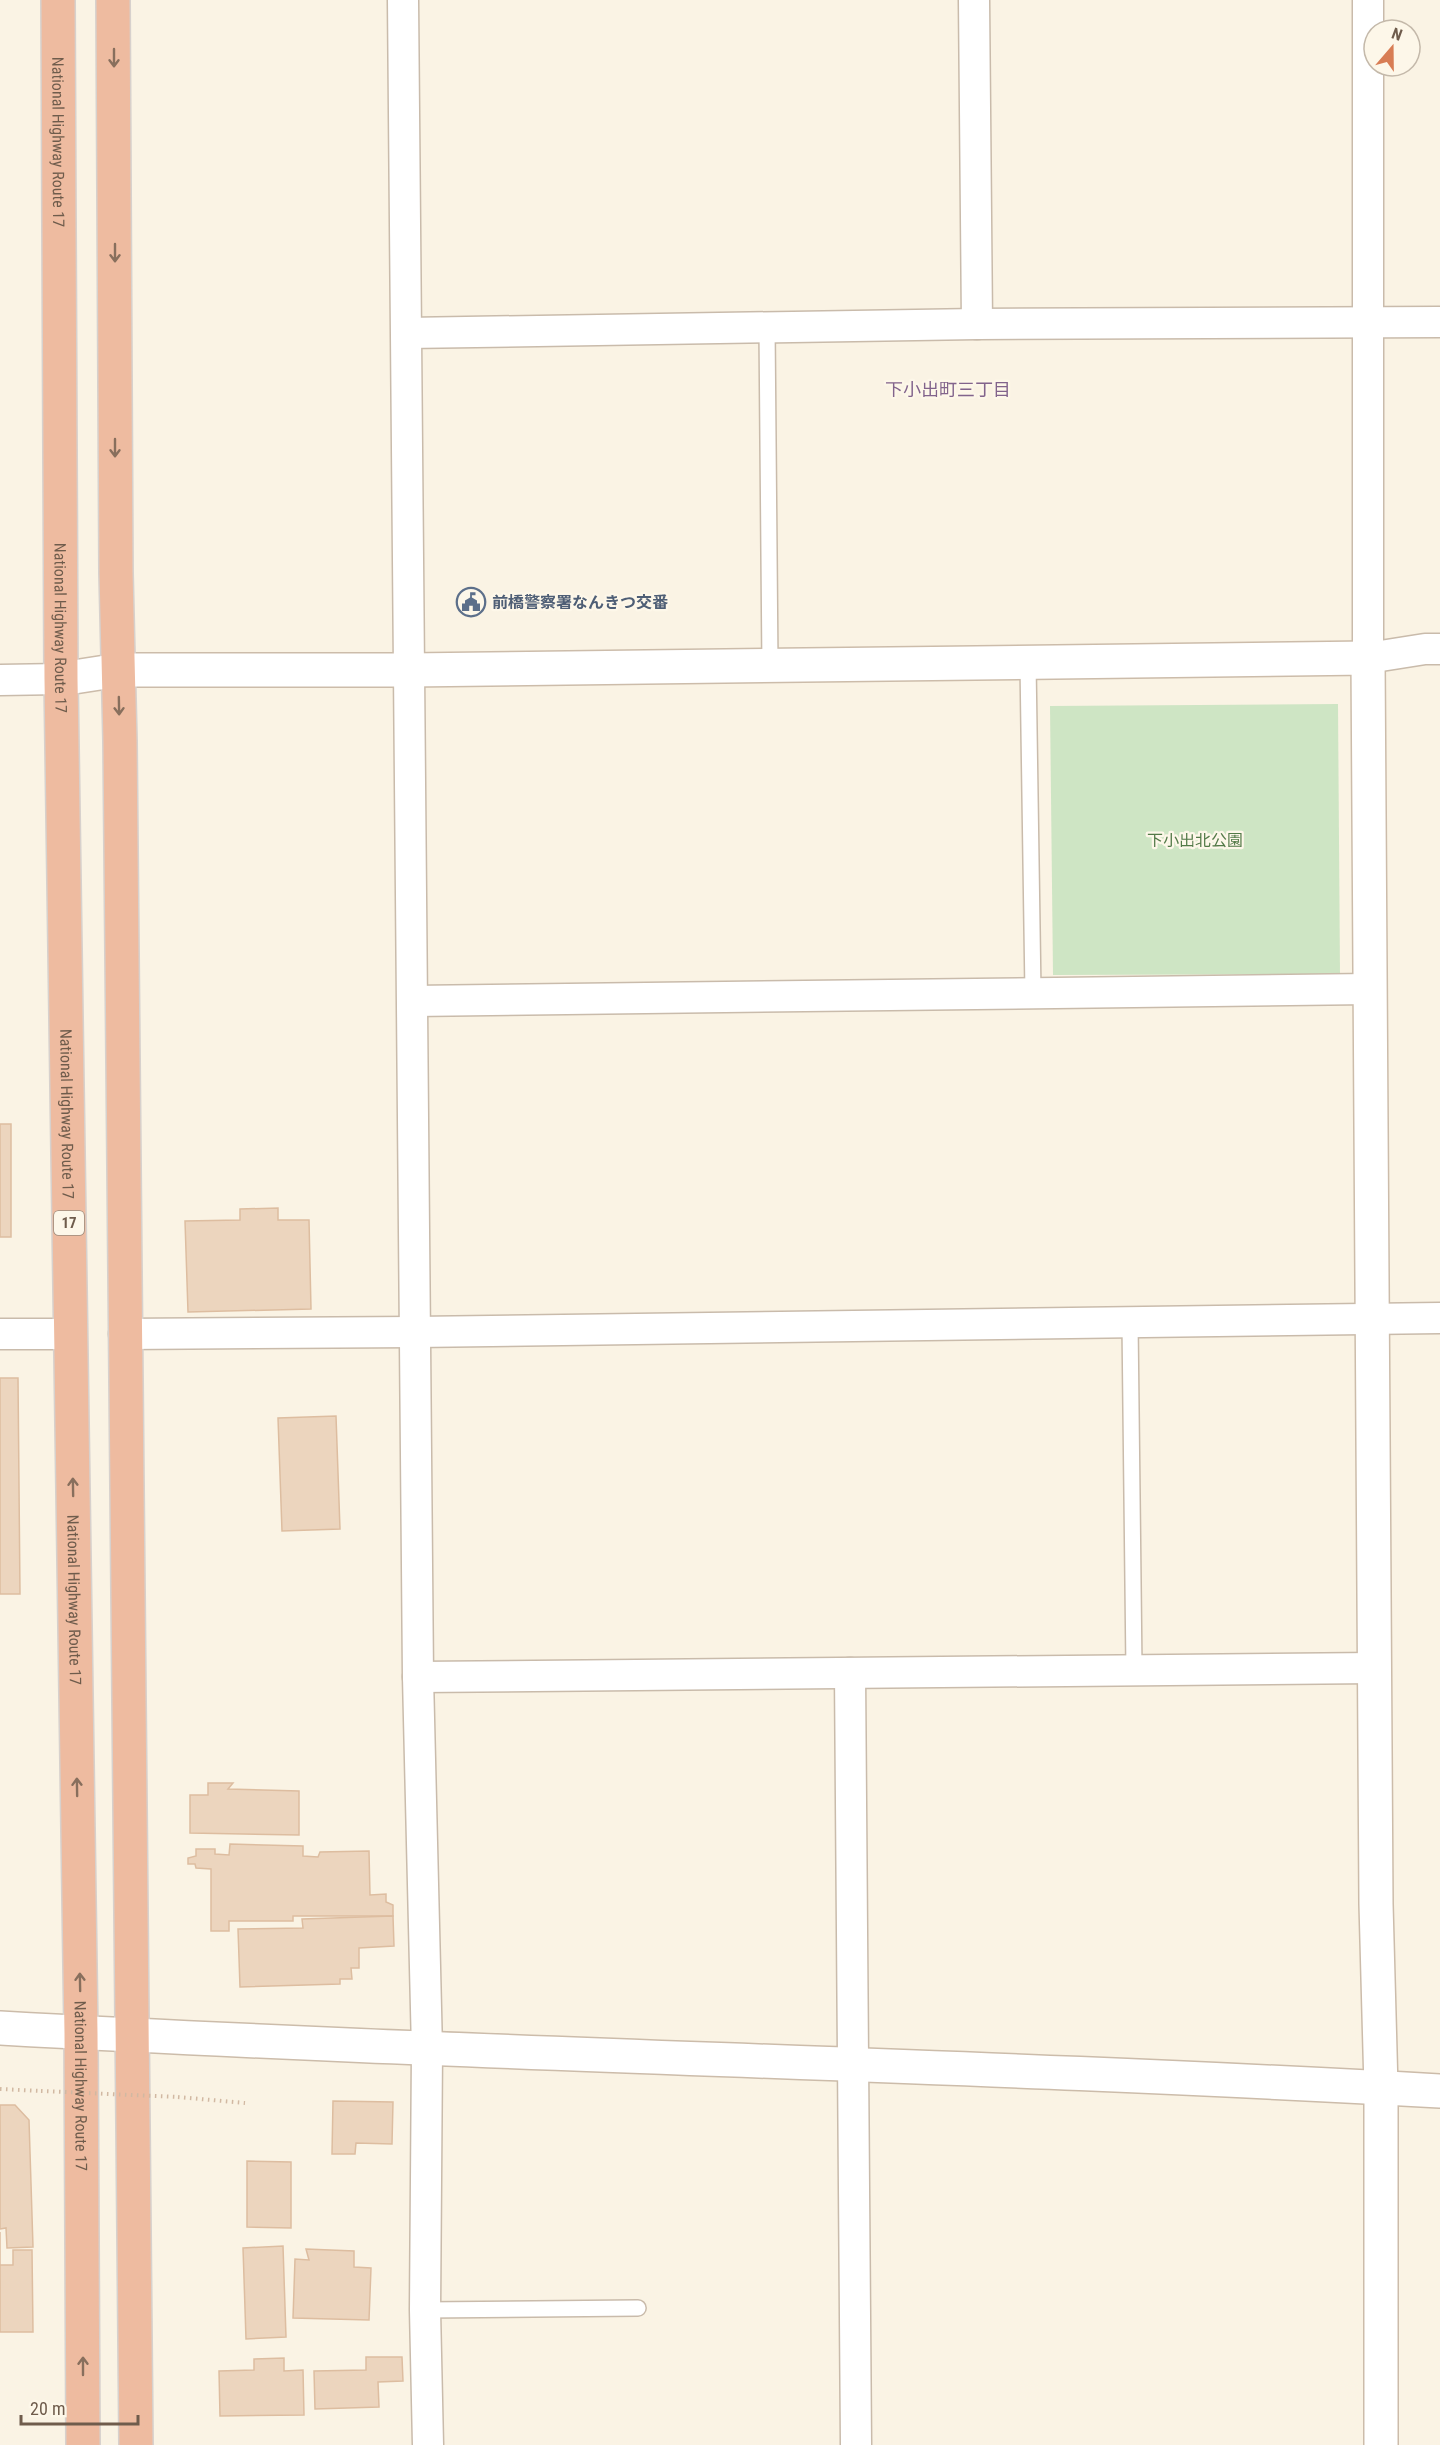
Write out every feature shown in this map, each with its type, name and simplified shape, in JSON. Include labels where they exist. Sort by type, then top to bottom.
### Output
[{"type":"highway","name":"National Highway Route 17","points":[[58,0],[61,679],[81,2033],[83,2445]]},
{"type":"highway","points":[[113,0],[116,561],[136,2445]]},
{"type":"street","points":[[403,0],[418,1677],[427,2050],[425,2310],[428,2445]]},
{"type":"street","points":[[974,0],[977,324]]},
{"type":"street","points":[[1368,0],[1369,989],[1374,1319],[1376,1904],[1381,2088],[1381,2445]]},
{"type":"street","points":[[407,333],[977,324],[1440,322]]},
{"type":"street","points":[[0,680],[61,679],[118,670],[410,670],[1368,658],[1425,649],[1440,649]]},
{"type":"street","points":[[412,1001],[1369,989]]},
{"type":"street","points":[[124,1334],[1440,1318]]},
{"type":"street","points":[[0,1335],[70,1334]]},
{"type":"street","points":[[418,1677],[1375,1668]]},
{"type":"street","points":[[850,1673],[856,2445]]},
{"type":"street","points":[[0,2028],[427,2050],[853,2063],[1440,2091]]},
{"type":"lane","points":[[767,327],[770,666]]},
{"type":"lane","points":[[1028,663],[1033,993]]},
{"type":"lane","points":[[1130,1322],[1134,1670]]},
{"type":"lane","points":[[425,2310],[638,2308]]},
{"type":"path","points":[[0,2089],[178,2097],[245,2103]]},
{"type":"green space","name":"下小出北公園","points":[[1338,704],[1340,974],[1053,975],[1050,706]]},
{"type":"building","points":[[0,1124],[11,1124],[11,1237],[0,1237]]},
{"type":"building","points":[[278,1208],[278,1220],[309,1220],[311,1309],[188,1312],[185,1221],[240,1220],[240,1209]]},
{"type":"building","points":[[0,1378],[18,1378],[20,1594],[0,1594]]},
{"type":"building","points":[[336,1416],[340,1529],[282,1531],[278,1418]]},
{"type":"building","points":[[208,1783],[233,1783],[228,1789],[299,1791],[299,1835],[190,1833],[190,1795],[208,1795]]},
{"type":"building","points":[[230,1844],[303,1846],[303,1856],[318,1857],[320,1852],[369,1851],[370,1895],[386,1894],[386,1902],[393,1905],[393,1916],[293,1916],[293,1921],[229,1921],[229,1931],[211,1931],[211,1869],[196,1868],[195,1864],[188,1864],[188,1858],[196,1856],[196,1849],[215,1849],[215,1854],[229,1855]]},
{"type":"building","points":[[393,1916],[394,1946],[359,1948],[359,1968],[351,1968],[352,1979],[340,1979],[340,1984],[240,1987],[238,1929],[303,1928],[302,1919]]},
{"type":"building","points":[[333,2101],[393,2102],[392,2144],[356,2143],[355,2154],[332,2154]]},
{"type":"building","points":[[0,2105],[15,2105],[29,2120],[33,2247],[7,2248],[6,2228],[0,2229]]},
{"type":"building","points":[[247,2161],[291,2162],[291,2228],[247,2227]]},
{"type":"building","points":[[283,2246],[286,2337],[246,2339],[243,2248]]},
{"type":"building","points":[[306,2249],[354,2251],[354,2267],[371,2268],[369,2320],[293,2318],[295,2259],[309,2260]]},
{"type":"building","points":[[13,2250],[32,2250],[33,2332],[0,2332],[0,2265],[13,2265]]},
{"type":"building","points":[[366,2357],[402,2357],[403,2381],[378,2382],[379,2407],[315,2409],[314,2371],[366,2370]]},
{"type":"building","points":[[284,2358],[284,2371],[303,2370],[304,2415],[220,2416],[219,2371],[254,2370],[254,2359]]},
{"type":"place","name":"前橋警察署なんきつ交番","points":[[471,602]]},
{"type":"district","name":"下小出町三丁目","points":[[948,389]]}]
